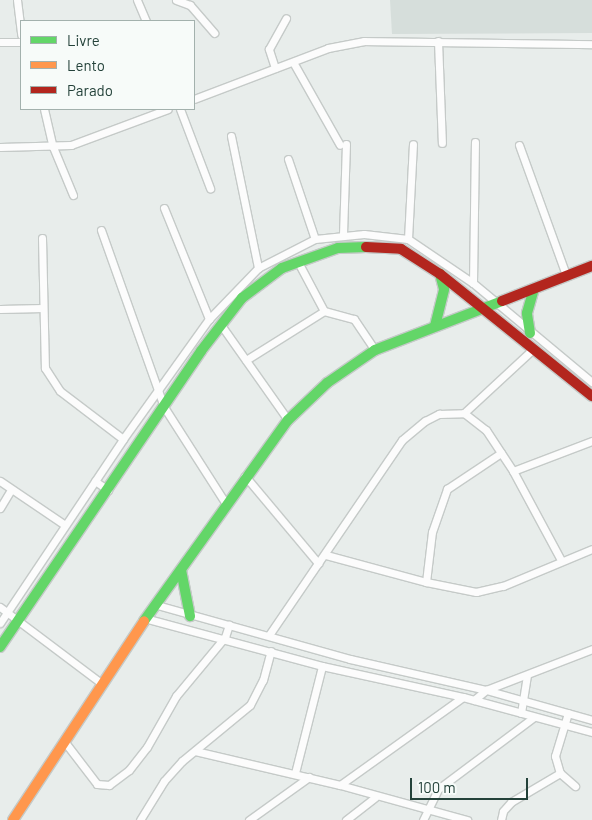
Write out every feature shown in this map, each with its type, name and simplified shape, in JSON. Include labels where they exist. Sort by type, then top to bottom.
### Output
[{"type":"street","points":[[17,0],[20,26]]},
{"type":"street","points":[[137,0],[146,20]]},
{"type":"street","points":[[176,0],[190,5],[214,33]]},
{"type":"street","points":[[275,68],[269,49],[286,18]]},
{"type":"street","points":[[195,99],[275,68],[346,44],[438,41],[592,44]]},
{"type":"street","points":[[438,41],[442,143]]},
{"type":"street","points":[[0,42],[20,42]]},
{"type":"street","points":[[293,62],[343,145],[343,234]]},
{"type":"street","points":[[44,110],[53,147],[73,195]]},
{"type":"street","points":[[0,147],[53,147],[84,141],[165,110]]},
{"type":"street","points":[[180,110],[210,188]]},
{"type":"street","points":[[231,136],[258,268]]},
{"type":"street","points":[[473,283],[475,142]]},
{"type":"street","points":[[408,239],[413,144]]},
{"type":"street","points":[[519,145],[566,275]]},
{"type":"street","points":[[288,159],[315,239]]},
{"type":"street","points":[[164,208],[184,266],[208,319]]},
{"type":"street","points":[[101,230],[159,388],[164,408],[226,504]]},
{"type":"street","points":[[0,623],[94,481],[208,319],[233,290],[258,268],[315,239],[343,234],[408,239],[473,283],[530,333],[592,382]]},
{"type":"street","points":[[42,238],[44,358],[50,380],[60,391],[123,439]]},
{"type":"street","points":[[0,647],[20,622],[164,408],[242,298],[265,278],[298,262],[338,248],[390,246],[401,249],[440,274],[592,396]]},
{"type":"street","points":[[298,262],[324,312]]},
{"type":"street","points":[[16,819],[101,683],[148,619],[245,476],[288,420],[327,383],[375,350],[498,304],[592,266]]},
{"type":"street","points":[[435,326],[444,289],[440,274]]},
{"type":"street","points":[[530,333],[527,313],[534,289]]},
{"type":"street","points":[[0,309],[43,308]]},
{"type":"street","points":[[246,360],[324,312],[354,319],[375,350]]},
{"type":"street","points":[[222,324],[288,420]]},
{"type":"street","points":[[464,413],[533,349]]},
{"type":"street","points":[[269,635],[318,563],[326,555],[402,440],[425,421],[439,414],[464,413],[486,430],[513,471],[561,560]]},
{"type":"street","points":[[513,471],[591,444]]},
{"type":"street","points":[[426,582],[432,532],[447,489],[501,453]]},
{"type":"street","points":[[245,476],[318,563]]},
{"type":"street","points":[[94,481],[108,490]]},
{"type":"street","points":[[1,485],[65,525]]},
{"type":"street","points":[[0,508],[11,490]]},
{"type":"street","points":[[326,555],[426,582],[483,591],[503,586],[561,560],[592,549]]},
{"type":"street","points":[[181,570],[190,616]]},
{"type":"street","points":[[157,605],[190,616],[269,635],[350,659],[486,690],[592,720]]},
{"type":"street","points":[[0,607],[101,683]]},
{"type":"street","points":[[148,619],[225,637],[322,666],[463,697],[534,718],[592,732]]},
{"type":"street","points":[[64,741],[97,784],[109,785],[129,770],[147,747],[176,696],[225,637],[228,625]]},
{"type":"street","points":[[474,700],[486,690],[592,649]]},
{"type":"street","points":[[140,820],[164,782],[195,751],[250,705],[262,680],[270,651]]},
{"type":"street","points":[[295,774],[322,666]]},
{"type":"street","points":[[521,713],[526,674]]},
{"type":"street","points":[[340,785],[463,697]]},
{"type":"street","points":[[568,713],[555,756],[560,773],[575,786]]},
{"type":"street","points":[[423,820],[426,809],[438,789],[534,718]]},
{"type":"street","points":[[195,751],[340,785],[467,820]]},
{"type":"street","points":[[501,820],[503,811],[511,802],[560,773]]},
{"type":"street","points":[[249,820],[308,778]]},
{"type":"street","points":[[346,820],[375,796]]},
{"type":"shaded area","points":[[390,0],[592,0],[592,33],[392,34]]},
{"type":"traffic: fast","points":[[0,647],[201,351],[242,298],[282,268],[338,248],[366,247]]},
{"type":"traffic: fast","points":[[435,326],[444,289],[440,274]]},
{"type":"traffic: fast","points":[[530,333],[527,313],[534,289]]},
{"type":"traffic: fast","points":[[144,621],[288,420],[327,383],[375,350],[502,301]]},
{"type":"traffic: fast","points":[[181,570],[190,616]]},
{"type":"traffic: slow","points":[[13,820],[144,621]]},
{"type":"traffic: jam","points":[[366,247],[401,249],[440,274],[592,396]]},
{"type":"traffic: jam","points":[[502,301],[592,266]]}]
